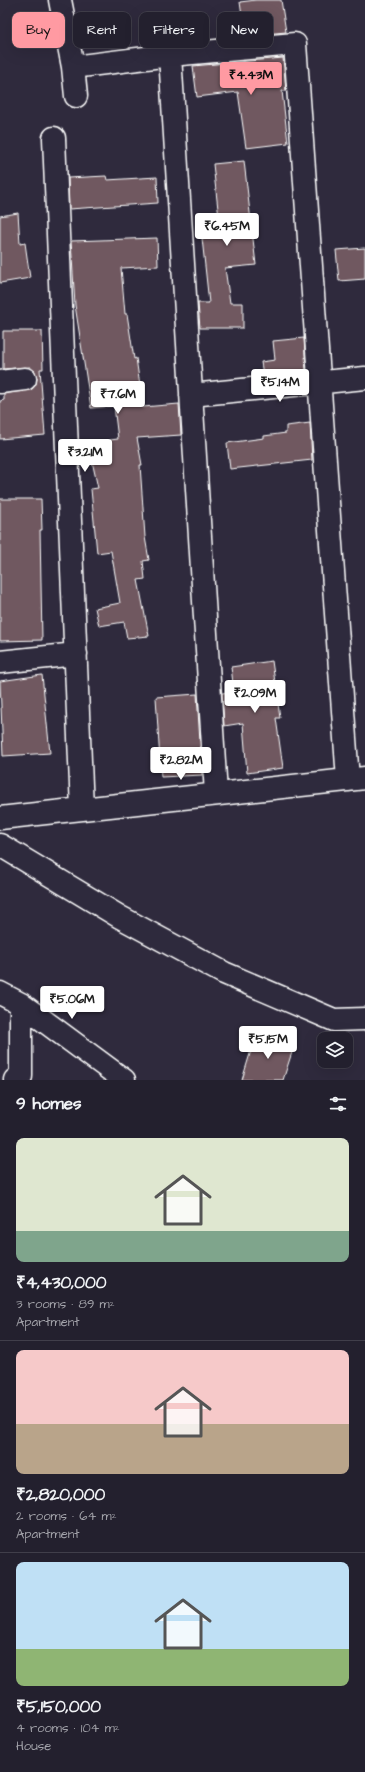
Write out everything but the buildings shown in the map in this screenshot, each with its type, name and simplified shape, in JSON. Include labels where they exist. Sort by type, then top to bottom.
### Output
[{"type":"street","points":[[60,0],[74,67],[76,96]]},
{"type":"street","points":[[0,818],[356,779],[319,382],[295,44],[170,55],[74,67]]},
{"type":"street","points":[[170,55],[216,794]]},
{"type":"street","points":[[54,138],[82,809]]},
{"type":"street","points":[[191,395],[365,378]]},
{"type":"street","points":[[0,382],[25,379]]},
{"type":"street","points":[[0,662],[76,654]]},
{"type":"street","points":[[0,845],[120,918],[224,973],[334,1020],[365,1019]]},
{"type":"street","points":[[0,993],[21,1004],[124,1080]]},
{"type":"street","points":[[15,1080],[21,1076],[21,1004]]}]
